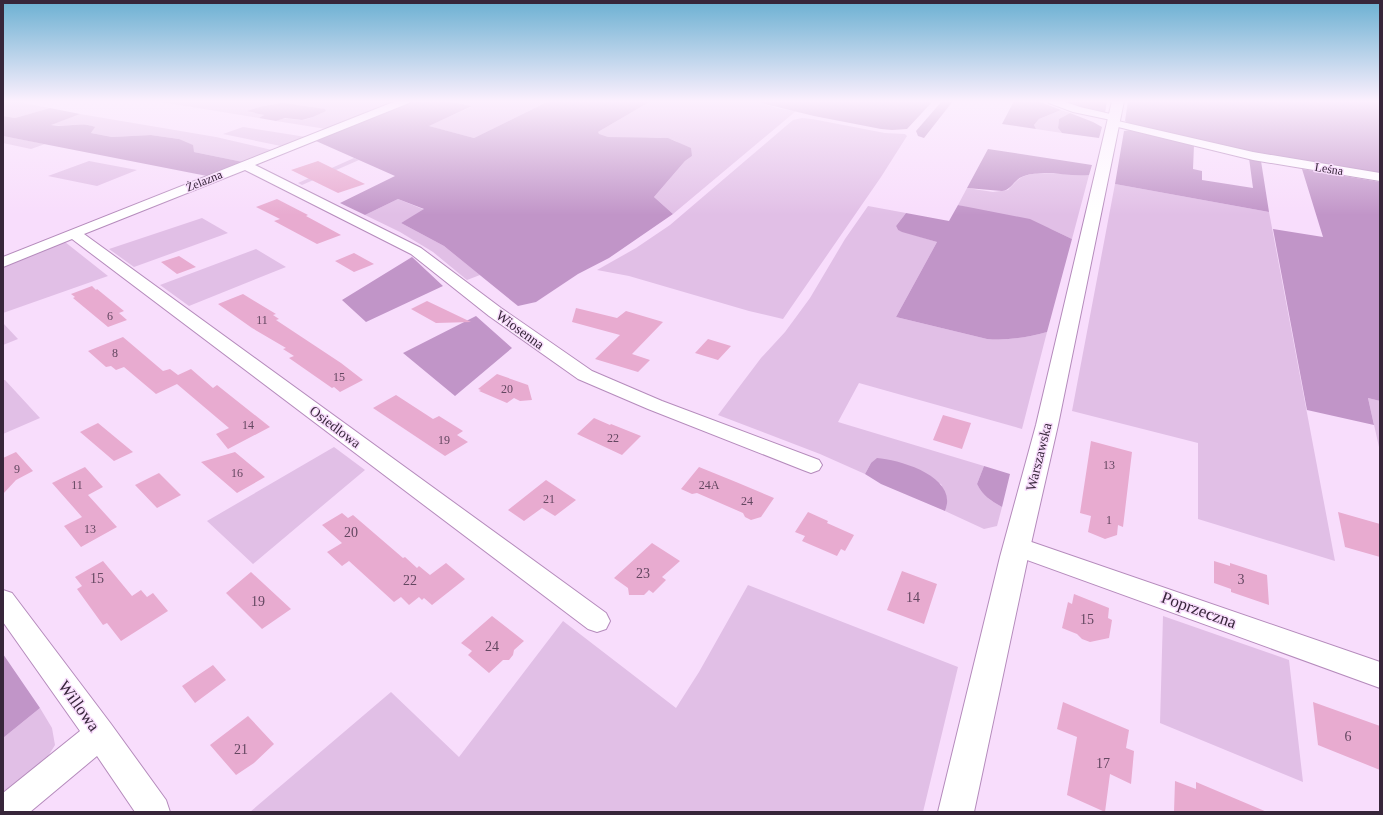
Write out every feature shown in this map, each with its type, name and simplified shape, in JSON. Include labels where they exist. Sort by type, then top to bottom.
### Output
[{"type":"street","name":"Żelazna","points":[[3,262],[310,139]]},
{"type":"street","name":"Warszawska","points":[[956,812],[1048,417],[1110,139]]},
{"type":"street","name":"Leśna","points":[[1198,139],[1253,156],[1380,177]]},
{"type":"street","name":"Wiosenna","points":[[245,165],[416,251],[501,316],[585,375],[655,406],[811,465]]},
{"type":"street","name":"Osiedlowa","points":[[73,233],[596,621]]},
{"type":"street","name":"Poprzeczna","points":[[1017,546],[1380,675]]},
{"type":"street","name":"Willowa","points":[[3,601],[100,734],[154,812]]},
{"type":"street","points":[[5,812],[100,734]]},
{"type":"shaded area","points":[[3,139],[19,139],[45,144],[31,149],[3,143]]},
{"type":"shaded area","points":[[18,139],[179,139],[193,145],[194,152],[243,162],[207,176]]},
{"type":"shaded area","points":[[179,139],[225,139],[272,150],[243,162],[194,152]]},
{"type":"shaded area","points":[[247,139],[300,139],[281,146]]},
{"type":"shaded area","points":[[321,139],[670,139],[691,148],[692,156],[685,161],[654,197],[673,214],[609,258],[578,274],[536,302],[518,306],[444,246],[401,223],[424,209],[398,199],[365,215],[340,203],[395,176],[316,141]]},
{"type":"shaded area","points":[[670,139],[763,139],[673,214],[654,197],[685,161],[692,156],[686,149]]},
{"type":"shaded area","points":[[771,139],[905,139],[881,177],[783,319],[749,311],[629,276],[597,270],[636,248],[670,225]]},
{"type":"shaded area","points":[[1123,139],[1169,139],[1194,145],[1193,169],[1202,171],[1202,180],[1253,188],[1249,158],[1261,161],[1269,212],[1115,184]]},
{"type":"shaded area","points":[[1193,139],[1380,139],[1380,175],[1259,154]]},
{"type":"shaded area","points":[[988,149],[1092,165],[1089,175],[1040,173],[1021,177],[1008,189],[1002,191],[967,188]]},
{"type":"shaded area","points":[[354,158],[359,160],[302,185],[298,183]]},
{"type":"shaded area","points":[[89,161],[137,170],[97,186],[48,176]]},
{"type":"shaded area","points":[[1302,169],[1380,182],[1380,401],[1368,398],[1374,425],[1307,410],[1273,229],[1323,237]]},
{"type":"shaded area","points":[[1037,173],[1089,175],[1072,239],[1051,229],[958,205],[967,188],[993,192],[1008,190],[1020,178]]},
{"type":"shaded area","points":[[1115,184],[1269,212],[1335,561],[1198,519],[1198,443],[1072,411]]},
{"type":"shaded area","points":[[398,199],[425,210],[401,223],[444,246],[480,275],[467,280],[433,252],[400,232],[365,215]]},
{"type":"shaded area","points":[[958,205],[1030,219],[1072,239],[1047,332],[1018,338],[987,339],[896,317],[937,242],[902,232],[898,230],[896,226],[906,213],[949,221]]},
{"type":"shaded area","points":[[868,206],[906,213],[896,226],[898,230],[937,242],[896,317],[987,339],[1018,338],[1047,332],[1022,429],[859,383],[838,422],[984,466],[977,484],[987,497],[1002,507],[997,526],[984,529],[945,511],[947,501],[941,484],[871,463],[865,474],[820,454],[718,415],[761,358],[785,332],[810,298],[845,239]]},
{"type":"shaded area","points":[[202,218],[228,233],[134,267],[109,249]]},
{"type":"shaded area","points":[[65,242],[108,276],[3,313],[3,267]]},
{"type":"shaded area","points":[[256,249],[286,267],[189,306],[160,285]]},
{"type":"shaded area","points":[[412,257],[443,286],[366,322],[342,300]]},
{"type":"shaded area","points":[[476,316],[512,348],[455,396],[403,353]]},
{"type":"shaded area","points":[[3,323],[18,339],[3,345]]},
{"type":"shaded area","points":[[3,380],[5,380],[40,418],[3,434]]},
{"type":"shaded area","points":[[1368,398],[1380,401],[1380,447],[1379,447]]},
{"type":"shaded area","points":[[334,447],[365,470],[253,564],[207,521]]},
{"type":"shaded area","points":[[877,458],[900,462],[925,472],[936,480],[944,489],[947,499],[945,511],[881,484],[865,474],[871,463]]},
{"type":"shaded area","points":[[984,466],[1010,474],[1002,507],[987,497],[977,484]]},
{"type":"shaded area","points":[[748,585],[958,667],[923,812],[250,812],[391,692],[459,757],[563,621],[676,708],[699,672]]},
{"type":"shaded area","points":[[1163,616],[1289,660],[1303,782],[1160,723]]},
{"type":"shaded area","points":[[3,654],[40,708],[3,738]]},
{"type":"shaded area","points":[[40,708],[52,728],[55,745],[39,771],[3,802],[3,738]]},
{"type":"building","points":[[318,161],[365,184],[338,193],[291,170]]},
{"type":"building","points":[[277,199],[308,215],[306,216],[341,235],[317,244],[274,221],[280,219],[256,207]]},
{"type":"building","points":[[354,253],[374,264],[354,272],[335,261]]},
{"type":"building","points":[[179,256],[196,267],[177,274],[161,262]]},
{"type":"building","points":[[92,286],[124,311],[119,313],[127,320],[108,327],[73,298],[75,297],[71,294]]},
{"type":"building","points":[[243,294],[276,314],[273,315],[279,319],[276,320],[341,363],[363,380],[340,392],[334,387],[332,388],[289,358],[294,356],[283,349],[286,348],[252,328],[218,304]]},
{"type":"building","points":[[427,301],[471,322],[436,323],[411,309]]},
{"type":"building","points":[[576,308],[617,318],[626,311],[663,322],[632,354],[650,360],[638,372],[595,359],[620,335],[572,322]]},
{"type":"building","points":[[123,337],[163,371],[170,369],[178,375],[191,369],[213,388],[217,385],[270,427],[228,449],[216,434],[229,428],[177,384],[156,394],[124,367],[116,370],[111,366],[106,367],[88,351]]},
{"type":"building","points":[[708,339],[731,346],[718,360],[695,353]]},
{"type":"building","points":[[497,374],[528,385],[532,400],[520,401],[514,398],[507,403],[479,391],[481,390],[478,389]]},
{"type":"building","points":[[396,395],[433,419],[439,416],[463,431],[457,435],[468,442],[445,456],[373,408]]},
{"type":"building","points":[[943,415],[971,423],[962,449],[933,440]]},
{"type":"building","points":[[594,418],[641,436],[622,455],[577,434]]},
{"type":"building","points":[[98,423],[133,452],[114,461],[80,432]]},
{"type":"building","points":[[1091,441],[1132,452],[1123,527],[1118,525],[1117,535],[1105,539],[1088,532],[1091,516],[1080,513]]},
{"type":"building","points":[[16,452],[33,471],[16,480],[3,494],[3,458]]},
{"type":"building","points":[[235,452],[265,477],[237,493],[201,462]]},
{"type":"building","points":[[85,467],[103,487],[88,495],[117,527],[81,547],[64,526],[82,517],[52,483]]},
{"type":"building","points":[[699,467],[774,498],[761,517],[751,520],[745,517],[743,513],[697,493],[692,494],[681,489]]},
{"type":"building","points":[[159,473],[181,495],[157,508],[135,485]]},
{"type":"building","points":[[546,480],[576,500],[555,516],[542,508],[524,521],[508,510]]},
{"type":"building","points":[[808,512],[828,521],[827,523],[854,535],[845,551],[841,549],[837,556],[802,541],[805,536],[795,532]]},
{"type":"building","points":[[1338,512],[1380,524],[1380,557],[1345,547]]},
{"type":"building","points":[[342,513],[348,518],[353,515],[403,558],[405,557],[417,568],[419,566],[430,575],[446,563],[465,579],[432,605],[424,598],[422,600],[419,597],[409,605],[401,597],[394,602],[349,561],[342,566],[327,552],[342,543],[322,525]]},
{"type":"building","points":[[652,543],[680,561],[662,577],[666,580],[653,593],[649,590],[644,595],[629,595],[628,588],[614,578]]},
{"type":"building","points":[[103,561],[132,596],[141,590],[147,597],[153,593],[168,611],[121,641],[107,623],[103,625],[77,589],[82,586],[75,577]]},
{"type":"building","points":[[1214,561],[1230,566],[1230,563],[1267,575],[1269,605],[1231,592],[1231,589],[1214,583]]},
{"type":"building","points":[[902,571],[937,584],[924,624],[887,610]]},
{"type":"building","points":[[251,572],[291,609],[262,629],[226,593]]},
{"type":"building","points":[[1074,594],[1109,608],[1108,618],[1112,620],[1109,638],[1090,642],[1082,639],[1077,634],[1062,628],[1068,602],[1072,604]]},
{"type":"building","points":[[492,616],[524,641],[514,650],[513,655],[509,660],[503,660],[489,673],[468,655],[472,651],[461,643]]},
{"type":"building","points":[[213,665],[226,680],[195,703],[182,686]]},
{"type":"building","points":[[1063,702],[1129,730],[1126,748],[1134,751],[1131,784],[1110,774],[1105,812],[1067,795],[1077,737],[1057,729]]},
{"type":"building","points":[[1313,702],[1380,726],[1380,770],[1318,745]]},
{"type":"building","points":[[248,716],[274,744],[254,763],[236,775],[210,745]]},
{"type":"building","points":[[1175,781],[1196,789],[1196,782],[1267,812],[1174,812]]}]
